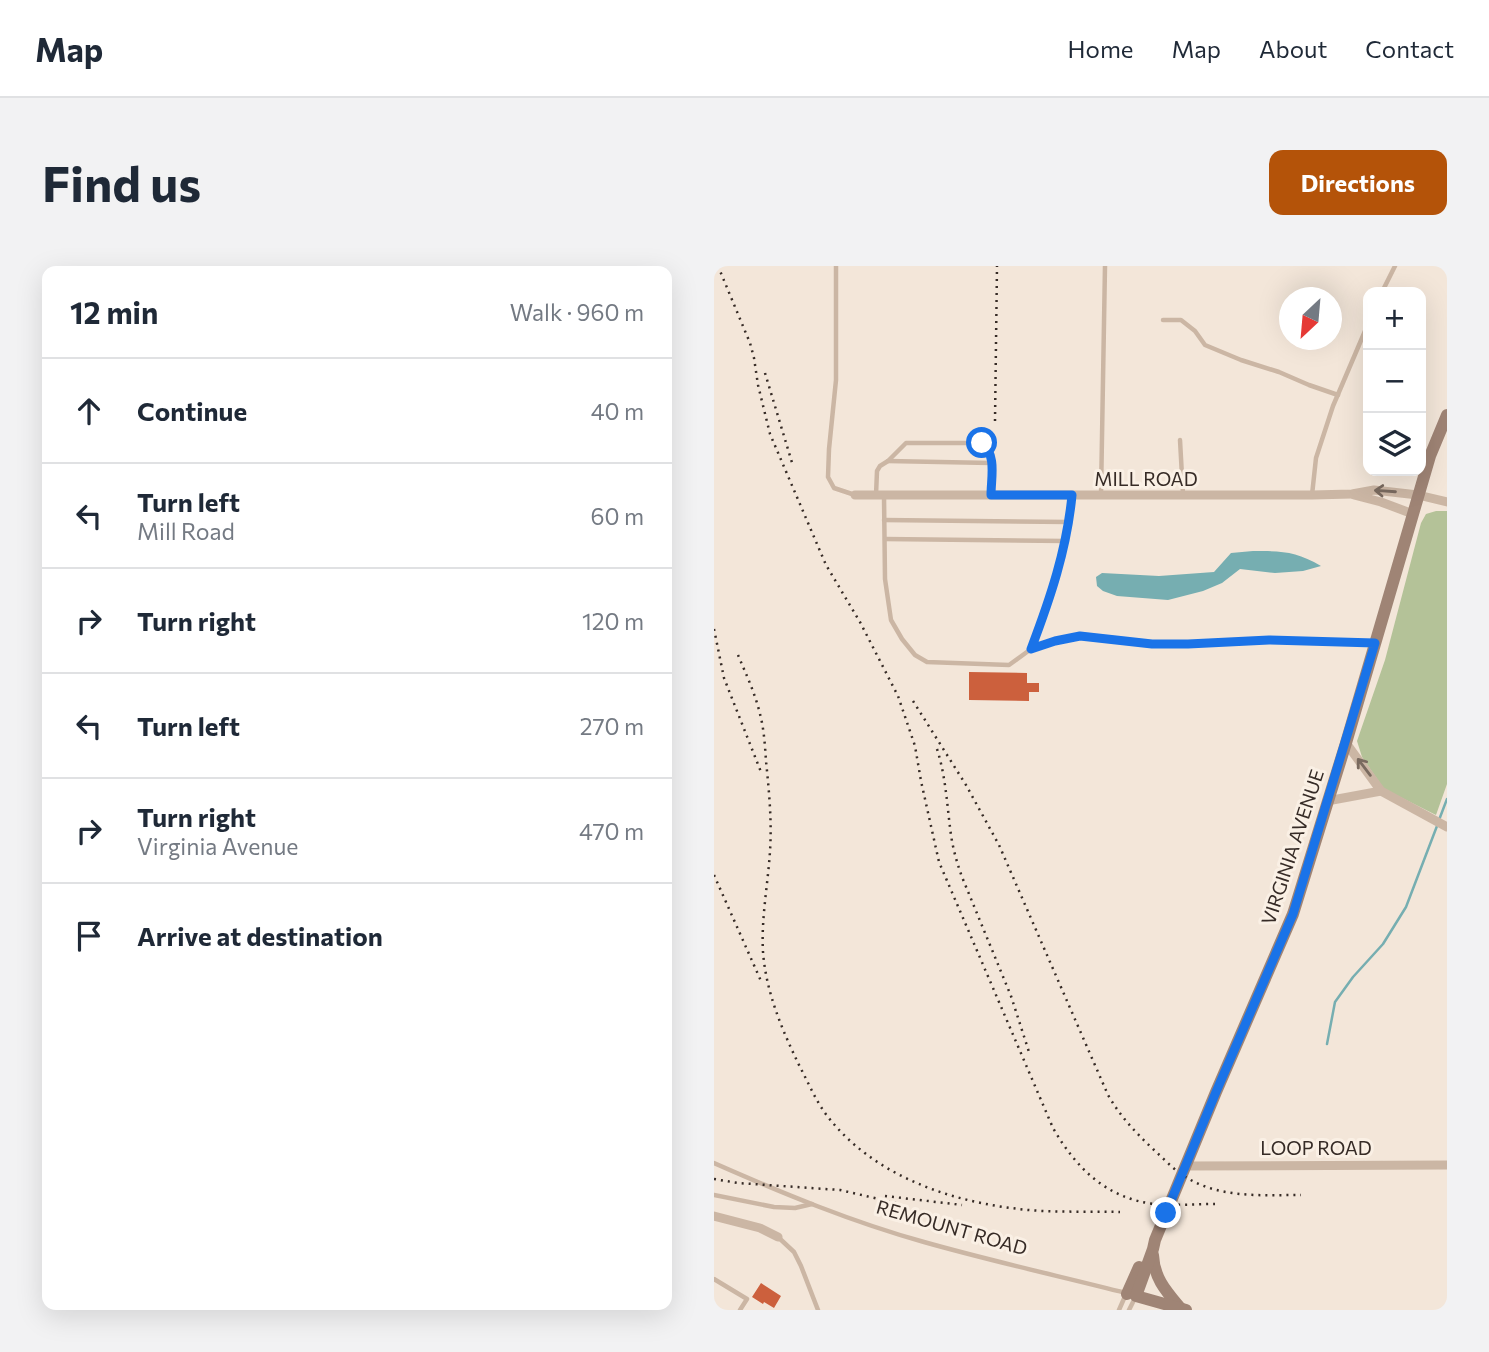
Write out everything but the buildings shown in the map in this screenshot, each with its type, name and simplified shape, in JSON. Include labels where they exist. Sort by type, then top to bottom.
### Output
[{"type":"main road","name":"VIRGINIA AVENUE","points":[[1131,1295],[1293,914],[1430,456],[1447,415]]},
{"type":"main road","points":[[1154,1244],[1154,1270],[1170,1296],[1184,1309]]},
{"type":"main road","name":"REMOUNT ROAD","points":[[1131,1295],[1184,1309]]},
{"type":"street","name":"MILL ROAD","points":[[855,495],[1312,495],[1352,494],[1374,490],[1418,495],[1447,502]]},
{"type":"street","name":"MILL ROAD","points":[[1352,494],[1413,514]]},
{"type":"street","points":[[1346,743],[1381,792],[1447,827]]},
{"type":"street","points":[[1327,802],[1381,792]]},
{"type":"street","name":"LOOP ROAD","points":[[1185,1166],[1447,1165]]},
{"type":"street","points":[[714,1216],[760,1228],[778,1237]]},
{"type":"lane","points":[[836,266],[836,380],[828,477],[834,488],[855,495]]},
{"type":"lane","points":[[1101,495],[1105,266]]},
{"type":"lane","points":[[1384,287],[1395,266]]},
{"type":"lane","points":[[1163,320],[1181,320],[1195,331],[1205,345],[1338,395]]},
{"type":"lane","points":[[1312,495],[1316,458],[1363,336]]},
{"type":"lane","points":[[1180,440],[1183,495]]},
{"type":"lane","points":[[991,495],[991,454],[982,443],[906,443],[877,471],[884,520],[885,579],[891,620],[915,655],[927,662],[1009,665],[1031,649],[1080,636],[1152,644],[1269,640],[1375,643]]},
{"type":"lane","points":[[888,461],[992,463]]},
{"type":"lane","points":[[1031,649],[1052,595],[1069,522],[1072,495]]},
{"type":"lane","points":[[884,520],[1069,522]]},
{"type":"lane","points":[[885,539],[1065,541]]},
{"type":"lane","name":"REMOUNT ROAD","points":[[714,1163],[775,1190],[922,1242],[1131,1295]]},
{"type":"lane","points":[[714,1195],[774,1207],[795,1208],[813,1204]]},
{"type":"lane","points":[[778,1237],[794,1252],[818,1310]]},
{"type":"lane","points":[[714,1279],[747,1300],[740,1310]]},
{"type":"lane","points":[[1119,1310],[1131,1295]]},
{"type":"lane","points":[[1129,1310],[1131,1295]]},
{"type":"green space","points":[[1447,511],[1447,784],[1436,815],[1384,789],[1362,757],[1357,741],[1385,660],[1421,523],[1426,514]]},
{"type":"water","points":[[1231,553],[1288,553],[1304,557],[1321,566],[1303,571],[1275,573],[1240,569],[1222,583],[1168,600],[1117,596],[1097,586],[1096,577],[1102,573],[1159,576],[1214,572]]},
{"type":"waterway","points":[[1439,820],[1447,799]]},
{"type":"waterway","points":[[1327,1044],[1335,1002],[1383,944],[1406,907],[1437,826]]},
{"type":"railway","points":[[718,266],[750,343],[770,434],[826,565],[860,622],[898,696],[915,746],[939,862],[1053,1128],[1083,1168],[1122,1196],[1155,1204],[1215,1204]]},
{"type":"railway","points":[[995,421],[997,266]]},
{"type":"railway","points":[[765,373],[793,466]]},
{"type":"railway","points":[[714,629],[724,678],[761,772]]},
{"type":"railway","points":[[738,655],[758,706],[768,784],[771,840],[763,927],[765,967],[781,1025],[825,1113],[864,1153],[912,1181],[938,1191],[1019,1209],[1120,1212]]},
{"type":"railway","points":[[913,701],[966,785],[999,845],[1108,1095],[1123,1117],[1170,1165],[1195,1182],[1209,1188],[1239,1194],[1301,1195]]},
{"type":"railway","points":[[937,749],[957,861],[1011,996],[1029,1052]]},
{"type":"railway","points":[[714,875],[761,981]]},
{"type":"railway","points":[[714,1179],[840,1190],[896,1203]]},
{"type":"railway","points":[[885,1196],[962,1205]]},
{"type":"route","points":[[982,443],[991,454],[991,495],[1072,495],[1069,522],[1052,595],[1031,649],[1080,636],[1152,644],[1269,640],[1375,643],[1293,914],[1166,1213]]}]
